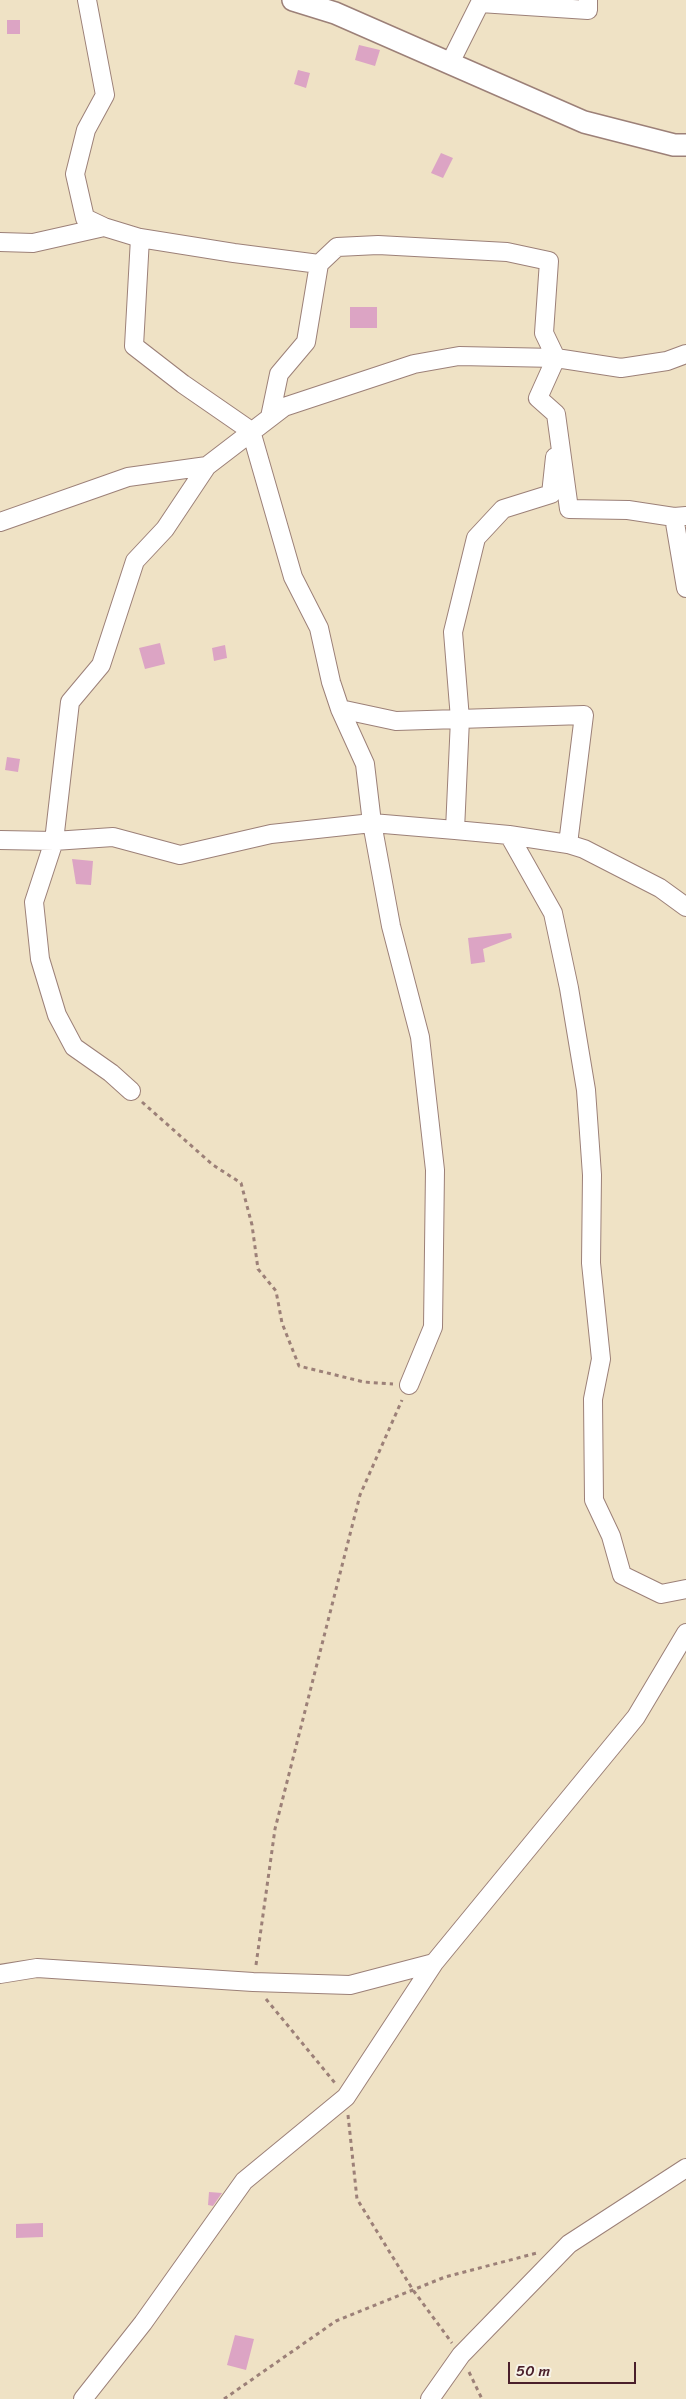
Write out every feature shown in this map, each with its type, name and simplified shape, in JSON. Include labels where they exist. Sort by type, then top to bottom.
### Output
[{"type":"street","points":[[87,0],[105,95],[86,130],[75,174],[85,218],[104,227],[140,238],[318,264]]},
{"type":"street","points":[[292,0],[336,6],[450,64],[584,122],[674,144],[686,145]]},
{"type":"street","points":[[450,64],[480,3],[588,10],[588,0]]},
{"type":"street","points":[[0,242],[33,243],[104,227]]},
{"type":"street","points":[[140,238],[134,346],[182,384],[250,431],[293,578],[319,628],[331,682],[340,709],[366,764],[372,823],[391,926],[420,1036],[434,1170],[433,1327],[409,1386]]},
{"type":"street","points":[[270,417],[279,374],[306,342],[318,264],[337,247],[378,245],[507,252],[549,261],[544,333],[556,358],[538,398],[556,414],[569,509],[628,510],[680,516],[686,588]]},
{"type":"street","points":[[131,1092],[111,1073],[74,1047],[56,1015],[40,959],[34,902],[54,841],[70,702],[101,665],[135,561],[165,529],[207,466],[250,431],[284,407],[414,364],[459,356],[556,358],[621,368],[667,361],[686,354]]},
{"type":"street","points":[[455,830],[460,719],[453,632],[476,538],[502,509],[551,494],[556,414]]},
{"type":"street","points":[[0,522],[128,477],[207,466]]},
{"type":"street","points":[[340,709],[396,721],[584,715],[568,844]]},
{"type":"street","points":[[0,840],[54,841],[113,837],[180,855],[271,834],[372,823],[509,835],[568,844],[584,849],[660,888],[686,907]]},
{"type":"street","points":[[509,835],[553,913],[569,988],[586,1090],[592,1175],[591,1263],[601,1359],[593,1399],[594,1500],[610,1536],[622,1575],[661,1594],[686,1589]]},
{"type":"street","points":[[83,2399],[143,2323],[244,2181],[346,2097],[434,1963],[636,1717],[686,1633]]},
{"type":"street","points":[[0,1974],[37,1968],[253,1982],[350,1984],[434,1963]]},
{"type":"street","points":[[430,2399],[461,2356],[569,2244],[686,2168]]},
{"type":"path","points":[[131,1092],[213,1165],[241,1183],[252,1225],[258,1270],[276,1291],[282,1323],[299,1366],[364,1382],[409,1386],[360,1495],[275,1829],[253,1982],[346,2097],[357,2199],[413,2290],[461,2356],[482,2399]]},
{"type":"path","points":[[224,2399],[336,2321],[444,2277],[540,2252]]},
{"type":"building","points":[[7,20],[20,20],[20,34],[7,34]]},
{"type":"building","points":[[359,45],[380,50],[375,66],[355,60]]},
{"type":"building","points":[[298,70],[310,73],[306,88],[294,84]]},
{"type":"building","points":[[441,153],[453,158],[443,178],[431,173]]},
{"type":"building","points":[[350,307],[377,307],[377,328],[350,328]]},
{"type":"building","points":[[160,643],[165,664],[145,669],[139,648]]},
{"type":"building","points":[[225,645],[227,658],[214,661],[212,648]]},
{"type":"building","points":[[7,757],[20,759],[18,772],[5,770]]},
{"type":"building","points":[[72,859],[93,861],[91,885],[76,884]]},
{"type":"building","points":[[511,933],[512,938],[483,949],[485,962],[471,964],[468,938]]},
{"type":"building","points":[[209,2192],[222,2193],[213,2206],[208,2205]]},
{"type":"building","points":[[43,2223],[43,2237],[16,2238],[16,2224]]},
{"type":"building","points":[[235,2335],[254,2339],[246,2370],[227,2365]]}]
